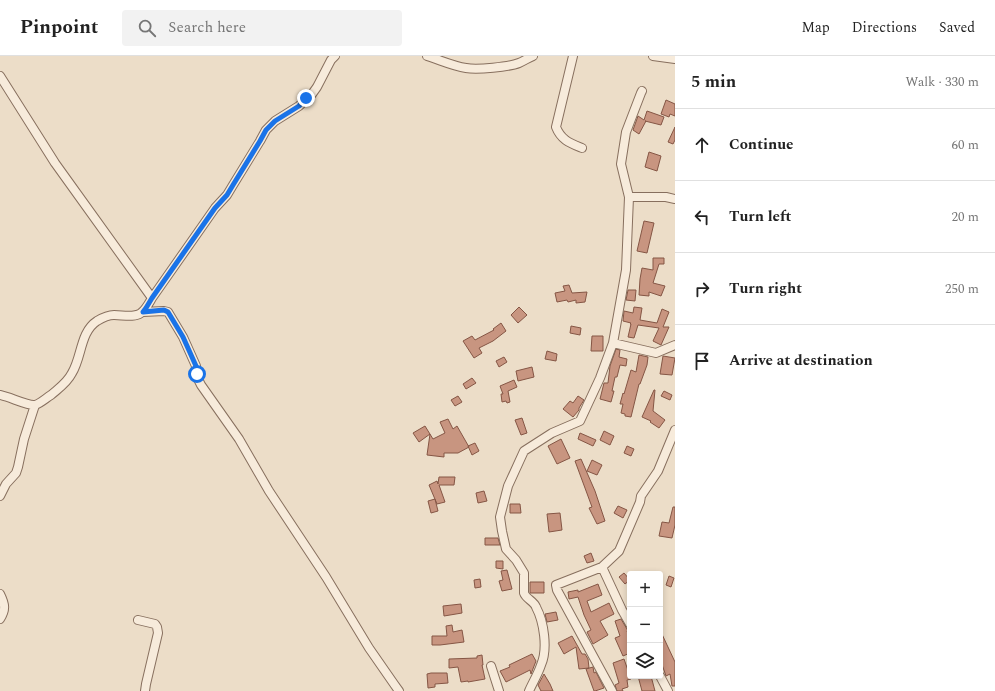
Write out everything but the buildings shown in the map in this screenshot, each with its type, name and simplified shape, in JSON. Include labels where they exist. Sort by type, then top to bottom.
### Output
[{"type":"street","points":[[0,395],[28,404],[35,405],[40,403],[65,384],[69,379],[73,372],[86,335],[93,324],[108,316],[133,316],[143,312],[215,208],[227,195],[266,130],[275,121],[299,106],[312,94],[331,60],[335,56]]},
{"type":"street","points":[[427,56],[458,66],[476,69],[512,65],[520,63],[533,56]]},
{"type":"street","points":[[573,56],[556,127],[558,132],[569,143],[582,148]]},
{"type":"street","points":[[653,56],[675,59]]},
{"type":"street","points":[[0,76],[55,163],[152,298]]},
{"type":"street","points":[[529,691],[542,664],[545,645],[543,629],[536,605],[525,596],[524,573],[516,560],[506,550],[500,517],[508,486],[524,451],[552,433],[580,421],[600,378],[613,343],[626,270],[629,197],[621,164],[626,132],[642,90]]},
{"type":"street","points":[[629,197],[666,197],[675,199]]},
{"type":"street","points":[[143,312],[164,310],[168,312],[183,337],[196,366],[197,378],[201,385],[239,439],[269,491],[326,577],[369,648],[399,691]]},
{"type":"street","points":[[613,343],[656,353],[675,345]]},
{"type":"street","points":[[0,496],[6,484],[16,473],[24,439],[35,405]]},
{"type":"street","points":[[612,691],[557,590],[556,585],[602,567],[619,551],[640,502],[641,496],[658,471],[675,430]]},
{"type":"street","points":[[602,567],[627,619]]},
{"type":"street","points":[[0,594],[5,608],[0,619]]},
{"type":"street","points":[[138,620],[155,624],[158,630],[145,691]]},
{"type":"street","points":[[491,666],[499,691]]},
{"type":"street","points":[[662,679],[668,691]]},
{"type":"route","points":[[197,374],[196,366],[183,337],[168,312],[164,310],[143,312],[215,208],[227,195],[269,126],[299,106],[306,98]]}]
